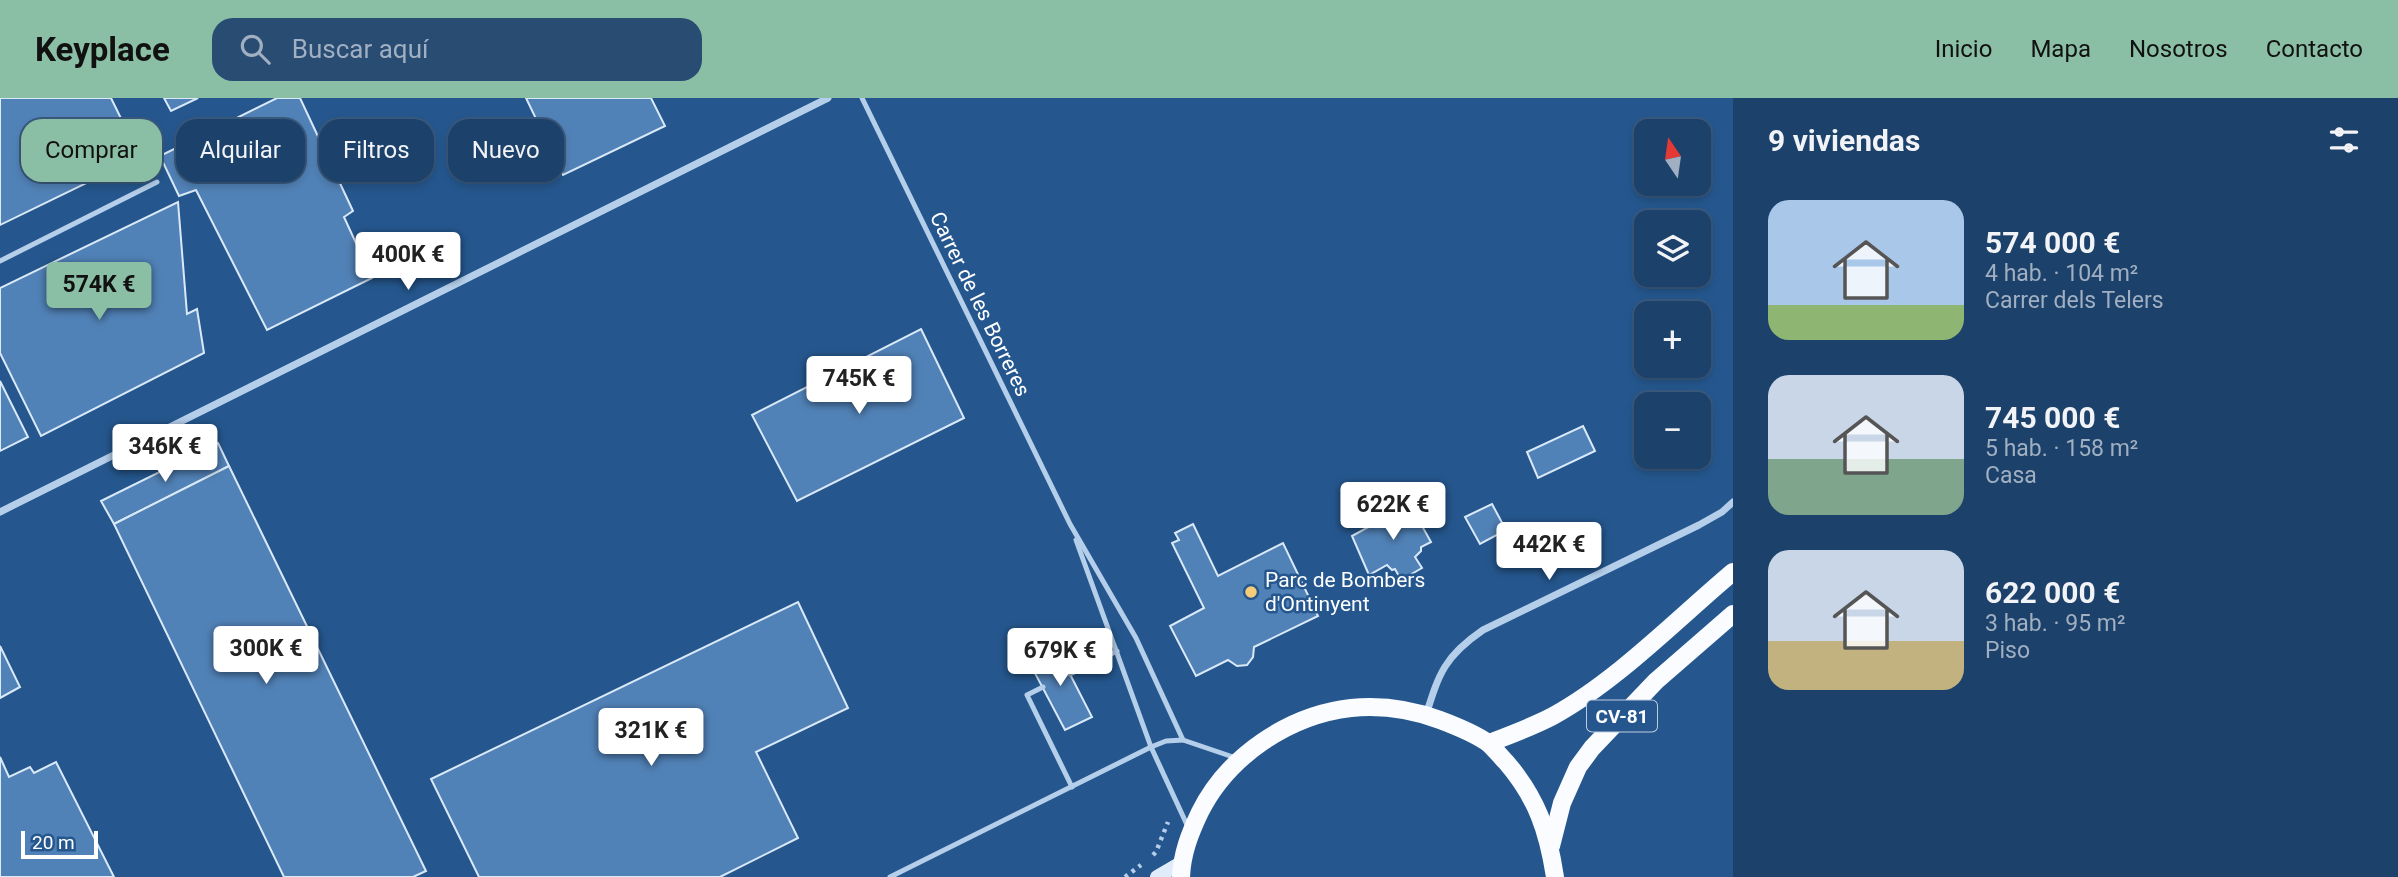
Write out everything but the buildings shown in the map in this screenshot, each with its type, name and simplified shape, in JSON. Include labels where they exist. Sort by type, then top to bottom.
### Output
[{"type":"main road","name":"CV-81","points":[[1489,743],[1554,715],[1585,695],[1620,669],[1733,572]]},
{"type":"main road","name":"CV-81","points":[[1550,846],[1562,803],[1578,767],[1592,748],[1656,681],[1733,614]]},
{"type":"main road","name":"CV-81","points":[[1181,870],[1190,832],[1210,793],[1239,759],[1280,730],[1326,713],[1352,708],[1401,709],[1426,715],[1489,743],[1524,785],[1539,810],[1550,846],[1555,877]]},
{"type":"street","points":[[0,512],[828,98]]},
{"type":"street","points":[[1426,715],[1437,678],[1446,663],[1461,645],[1482,630],[1699,525],[1722,512],[1733,502]]},
{"type":"street","points":[[1157,877],[1181,870]]},
{"type":"lane","name":"Carrer de les Borreres","points":[[862,98],[1070,524]]},
{"type":"lane","points":[[0,261],[157,182]]},
{"type":"lane","points":[[1070,524],[1151,747],[1190,832]]},
{"type":"lane","points":[[1070,524],[1136,638],[1183,740]]},
{"type":"lane","points":[[1070,674],[1117,651]]},
{"type":"lane","points":[[1043,687],[1027,695],[1072,787]]},
{"type":"lane","points":[[890,877],[1166,741],[1183,740],[1239,759]]},
{"type":"path","points":[[1125,877],[1156,852],[1176,802]]},
{"type":"place","name":"Parc de Bombers d'Ontinyent","points":[[1251,592]]}]
